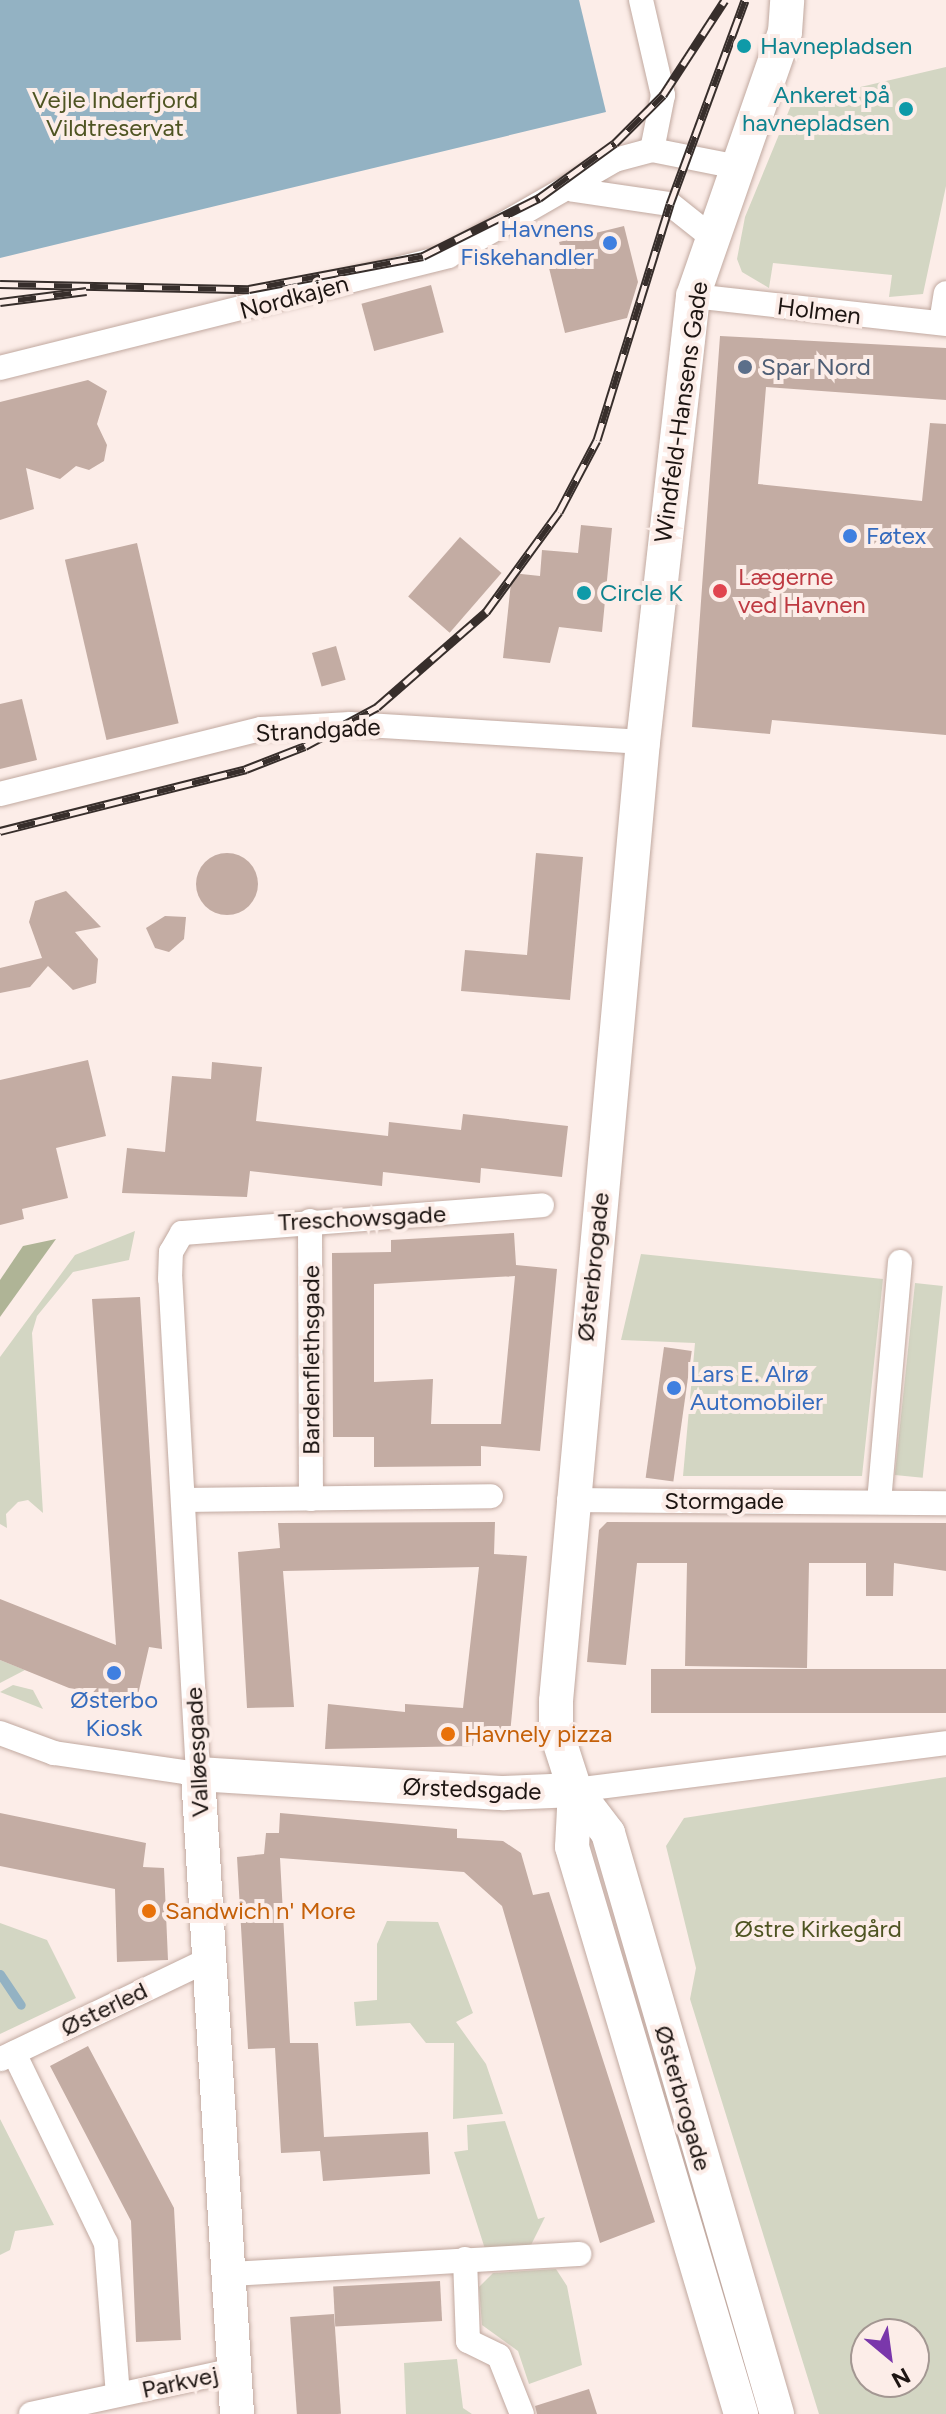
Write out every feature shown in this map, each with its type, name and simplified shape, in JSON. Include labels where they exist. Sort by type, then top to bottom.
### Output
[{"type":"main road","name":"Windfeld-Hansens Gade","points":[[643,742],[693,296],[709,235],[733,166],[785,32],[787,0]]},
{"type":"main road","name":"Østerbrogade","points":[[643,742],[569,1500],[556,1731],[575,1790],[608,1833],[777,2414]]},
{"type":"main road","name":"Ørstedsgade","points":[[198,1774],[504,1793],[575,1790]]},
{"type":"main road","name":"Valløesgade","points":[[198,1774],[237,2414]]},
{"type":"main road","name":"Østerbrogade","points":[[575,1790],[572,1847],[741,2414]]},
{"type":"street","points":[[641,0],[663,95],[652,150]]},
{"type":"street","name":"Nordkajen","points":[[0,368],[448,256],[574,190],[615,160],[652,150],[733,166]]},
{"type":"street","points":[[574,190],[670,204],[709,235]]},
{"type":"street","points":[[944,324],[946,293]]},
{"type":"street","name":"Holmen","points":[[693,296],[944,324]]},
{"type":"street","name":"Strandgade","points":[[0,794],[261,729],[350,724],[643,742]]},
{"type":"street","name":"Treschowsgade","points":[[182,1233],[542,1205]]},
{"type":"street","name":"Bardenflethsgade","points":[[310,1221],[311,1499]]},
{"type":"street","name":"Valløesgade","points":[[182,1233],[171,1252],[170,1279],[198,1774]]},
{"type":"street","points":[[879,1502],[900,1262]]},
{"type":"street","points":[[183,1500],[491,1496]]},
{"type":"street","name":"Stormgade","points":[[569,1500],[946,1503]]},
{"type":"street","name":"Ørstedsgade","points":[[0,1733],[54,1753],[198,1774]]},
{"type":"street","name":"Ørstedsgade","points":[[575,1790],[946,1743]]},
{"type":"street","name":"Østerled","points":[[7,2056],[208,1960]]},
{"type":"street","points":[[7,2056],[106,2243],[118,2395]]},
{"type":"street","points":[[230,2274],[579,2254]]},
{"type":"street","points":[[465,2259],[468,2341],[499,2356],[522,2414]]},
{"type":"street","name":"Parkvej","points":[[31,2414],[234,2370]]},
{"type":"green space","points":[[946,67],[946,186],[923,294],[889,297],[892,275],[773,263],[769,288],[742,272],[737,259],[745,217],[792,103]]},
{"type":"green space","points":[[135,1231],[129,1260],[73,1272],[37,1316],[32,1333],[43,1513],[28,1500],[18,1502],[6,1514],[7,1528],[0,1524],[0,1357],[75,1255]]},
{"type":"green space","points":[[56,1239],[0,1317],[0,1280],[23,1246]]},
{"type":"green space","points":[[641,1254],[883,1279],[862,1476],[683,1476],[695,1343],[621,1340]]},
{"type":"green space","points":[[915,1283],[943,1286],[923,1478],[895,1475]]},
{"type":"green space","points":[[0,1660],[25,1670],[0,1683]]},
{"type":"green space","points":[[13,1685],[33,1690],[43,1709],[0,1692]]},
{"type":"green space","name":"Østre Kirkegård","points":[[946,1777],[946,2414],[819,2414],[690,1999],[696,1968],[666,1846],[684,1818]]},
{"type":"green space","points":[[387,1921],[438,1922],[473,2013],[456,2022],[486,2064],[503,2114],[453,2119],[454,2043],[426,2043],[410,2023],[356,2026],[354,2002],[377,2000],[377,1944]]},
{"type":"green space","points":[[0,1923],[47,1940],[76,1998],[0,2034]]},
{"type":"green space","points":[[0,2119],[54,2225],[15,2231],[10,2250],[0,2255]]},
{"type":"green space","points":[[505,2121],[538,2219],[545,2217],[531,2245],[485,2249],[454,2152],[468,2150],[467,2125]]},
{"type":"green space","points":[[556,2269],[567,2286],[582,2365],[529,2384],[518,2351],[482,2325],[479,2287],[493,2273]]},
{"type":"green space","points":[[457,2359],[463,2408],[472,2414],[406,2414],[404,2363]]},
{"type":"water","name":"Vejle Inderfjord Vildtreservat","points":[[0,0],[579,0],[606,112],[0,258]]},
{"type":"building","points":[[624,226],[638,282],[627,318],[565,333],[549,268],[565,265],[559,242]]},
{"type":"building","points":[[431,285],[444,332],[374,351],[361,304]]},
{"type":"building","name":"Føtex","points":[[720,336],[946,348],[946,400],[766,387],[758,484],[922,501],[930,423],[946,424],[946,735],[772,720],[770,734],[692,727]]},
{"type":"building","points":[[88,380],[107,391],[97,424],[107,445],[104,461],[89,470],[76,466],[60,479],[26,468],[34,509],[0,520],[0,402]]},
{"type":"building","points":[[581,525],[612,528],[602,632],[559,627],[550,663],[503,658],[512,573],[540,576],[542,550],[578,553]]},
{"type":"building","points":[[460,537],[502,573],[450,633],[408,597]]},
{"type":"building","points":[[137,543],[179,723],[107,740],[65,560]]},
{"type":"building","points":[[336,646],[346,680],[322,687],[312,653]]},
{"type":"building","points":[[22,699],[37,760],[0,769],[0,704]]},
{"type":"building","points":[[227,853],[249,862],[258,884],[249,906],[227,915],[205,906],[196,884],[205,862]]},
{"type":"building","points":[[536,853],[583,857],[570,1000],[461,991],[465,950],[527,955]]},
{"type":"building","points":[[66,891],[101,927],[75,932],[98,959],[96,983],[73,990],[48,966],[30,987],[0,993],[0,968],[42,958],[29,922],[35,901]]},
{"type":"building","points":[[165,916],[186,917],[184,939],[169,952],[155,948],[146,928]]},
{"type":"building","points":[[88,1060],[106,1136],[56,1148],[68,1198],[22,1209],[24,1219],[0,1225],[0,1080]]},
{"type":"building","points":[[212,1062],[262,1067],[256,1121],[388,1136],[389,1122],[461,1130],[463,1114],[568,1126],[562,1177],[481,1168],[480,1183],[383,1172],[382,1186],[250,1171],[247,1197],[122,1193],[127,1148],[165,1152],[172,1076],[211,1079]]},
{"type":"building","points":[[514,1233],[516,1265],[557,1269],[540,1451],[481,1446],[481,1466],[374,1467],[374,1437],[333,1437],[332,1253],[391,1252],[391,1240]],"holes":[[[515,1276],[501,1424],[431,1424],[433,1379],[374,1382],[374,1284]]]},
{"type":"building","points":[[140,1297],[162,1649],[149,1647],[137,1699],[69,1688],[0,1660],[0,1599],[116,1645],[92,1299]]},
{"type":"building","name":"Lars E. Alrø Automobiler","points":[[664,1347],[692,1351],[673,1482],[646,1478]]},
{"type":"building","points":[[495,1522],[494,1554],[527,1556],[510,1734],[474,1739],[473,1746],[325,1749],[328,1704],[405,1712],[405,1704],[463,1708],[479,1567],[283,1571],[294,1707],[247,1708],[238,1552],[280,1548],[278,1523]]},
{"type":"building","points":[[607,1522],[946,1523],[946,1571],[894,1563],[893,1596],[866,1596],[866,1563],[809,1563],[807,1668],[685,1666],[687,1563],[637,1563],[626,1665],[587,1662],[599,1530]]},
{"type":"building","points":[[651,1669],[946,1669],[946,1713],[651,1713]]},
{"type":"building","points":[[0,1813],[146,1843],[143,1867],[164,1868],[168,1960],[117,1962],[115,1889],[0,1866]]},
{"type":"building","points":[[280,1813],[457,1829],[457,1838],[503,1841],[521,1853],[533,1895],[549,1892],[655,2222],[600,2243],[502,1906],[464,1872],[280,1858],[290,2043],[318,2043],[324,2137],[428,2132],[430,2174],[323,2181],[320,2151],[281,2153],[275,2048],[248,2049],[237,1857],[264,1854],[266,1833],[279,1833]]},
{"type":"building","points":[[88,2046],[174,2208],[181,2340],[136,2342],[131,2221],[50,2066]]},
{"type":"building","points":[[440,2281],[442,2321],[335,2327],[333,2287]]},
{"type":"building","points":[[334,2314],[341,2414],[297,2414],[290,2317]]},
{"type":"building","points":[[589,2389],[597,2414],[537,2414],[535,2406]]},
{"type":"waterway","points":[[0,1974],[21,2005]]},
{"type":"railway","points":[[0,284],[249,289],[423,256],[539,198],[615,143],[663,95],[725,0]]},
{"type":"railway","points":[[0,831],[246,769],[305,746],[377,707],[486,612],[559,512],[597,440],[670,204],[745,0]]},
{"type":"railway","points":[[0,302],[86,291]]},
{"type":"place","name":"Havnepladsen","points":[[744,46]]},
{"type":"place","name":"Ankeret på havnepladsen","points":[[906,109]]},
{"type":"place","name":"Havnens Fiskehandler","points":[[610,243]]},
{"type":"place","name":"Spar Nord","points":[[745,367]]},
{"type":"place","name":"Føtex","points":[[850,536]]},
{"type":"place","name":"Lægerne ved Havnen","points":[[720,591]]},
{"type":"place","name":"Circle K","points":[[584,593]]},
{"type":"place","name":"Lars E. Alrø Automobiler","points":[[674,1388]]},
{"type":"place","name":"Østerbo Kiosk","points":[[114,1673]]},
{"type":"place","name":"Havnely pizza","points":[[448,1734]]},
{"type":"place","name":"Sandwich n' More","points":[[149,1911]]}]
